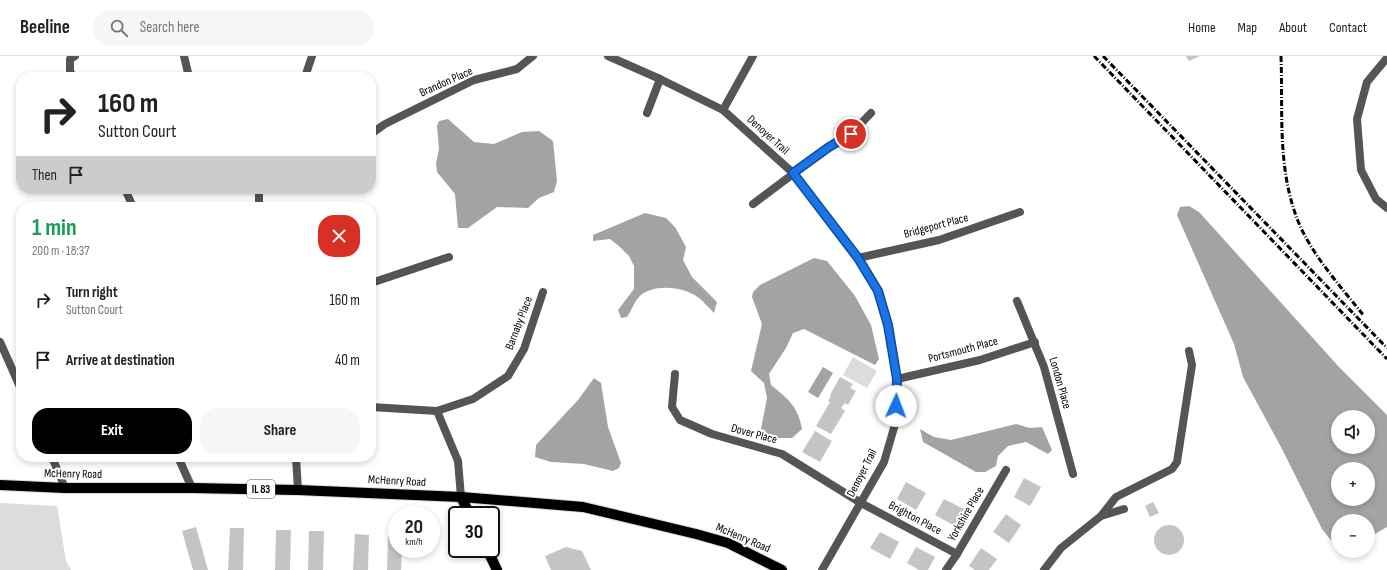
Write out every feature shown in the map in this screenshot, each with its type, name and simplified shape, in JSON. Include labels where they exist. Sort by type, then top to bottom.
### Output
[{"type":"main road","name":"McHenry Road","points":[[0,485],[65,488],[298,490],[461,497],[583,507],[728,543],[782,570]]},
{"type":"main road","points":[[461,497],[466,506]]},
{"type":"main road","points":[[491,558],[497,570]]},
{"type":"street","points":[[184,56],[188,72]]},
{"type":"street","points":[[307,72],[312,56]]},
{"type":"street","name":"Brandon Place","points":[[376,130],[385,124],[474,80],[517,69],[533,56]]},
{"type":"street","name":"Denoyer Trail","points":[[608,56],[660,79],[723,110],[793,173],[858,258],[878,291],[888,325],[897,379],[896,421],[884,462],[822,570]]},
{"type":"street","points":[[723,110],[753,56]]},
{"type":"street","points":[[70,72],[73,58]]},
{"type":"street","points":[[1387,58],[1367,82],[1357,119],[1361,170],[1376,199],[1387,208]]},
{"type":"street","points":[[647,113],[660,79]]},
{"type":"street","points":[[754,204],[829,147],[851,134],[871,112]]},
{"type":"street","name":"Bridgeport Place","points":[[858,258],[939,240],[1020,212]]},
{"type":"street","points":[[376,281],[449,257]]},
{"type":"street","name":"Barnaby Place","points":[[376,407],[437,410],[473,399],[508,376],[524,349],[543,292]]},
{"type":"street","name":"London Place","points":[[1018,301],[1044,367],[1073,474]]},
{"type":"street","points":[[0,342],[16,378]]},
{"type":"street","name":"Portsmouth Place","points":[[897,379],[980,360],[1035,342]]},
{"type":"street","points":[[1044,570],[1061,548],[1101,516],[1116,497],[1169,471],[1177,462],[1192,365],[1189,351]]},
{"type":"street","name":"Dover Place","points":[[675,374],[672,407],[680,420],[712,434],[782,454],[861,503]]},
{"type":"street","points":[[437,410],[458,460],[461,497]]},
{"type":"street","points":[[54,462],[65,488]]},
{"type":"street","points":[[180,462],[192,488]]},
{"type":"street","points":[[296,462],[298,490]]},
{"type":"street","name":"Yorkshire Place","points":[[946,570],[957,554],[1006,470]]},
{"type":"street","name":"Brighton Place","points":[[861,503],[957,554]]},
{"type":"street","points":[[1101,516],[1124,509]]},
{"type":"shaded area","points":[[448,119],[474,142],[494,144],[522,132],[539,131],[553,141],[557,181],[554,192],[539,198],[528,208],[497,207],[468,228],[458,228],[455,194],[437,172],[436,163],[439,149],[437,126],[439,121]]},
{"type":"shaded area","points":[[1189,206],[1199,212],[1339,367],[1387,415],[1387,527],[1375,534],[1375,514],[1331,514],[1331,540],[1322,529],[1281,447],[1243,377],[1234,344],[1177,215],[1180,207]]},
{"type":"shaded area","points":[[645,213],[666,218],[675,227],[686,247],[683,260],[692,277],[717,302],[714,313],[693,294],[677,289],[659,288],[644,293],[638,298],[627,317],[621,318],[618,310],[634,289],[634,266],[629,256],[610,239],[593,241],[593,235]]},
{"type":"shaded area","points":[[814,258],[827,261],[855,296],[871,325],[879,359],[875,365],[804,329],[793,333],[786,348],[769,374],[771,385],[787,399],[798,414],[802,429],[792,438],[774,438],[761,429],[767,398],[764,383],[751,371],[762,324],[752,297],[753,292],[760,285]]},
{"type":"shaded area","points":[[853,357],[877,371],[867,388],[843,375]]},
{"type":"shaded area","points":[[823,367],[833,373],[818,398],[808,392]]},
{"type":"shaded area","points":[[594,378],[601,383],[608,427],[621,463],[619,468],[613,471],[584,464],[551,462],[535,457],[536,445],[578,400]]},
{"type":"shaded area","points":[[1016,424],[1030,428],[1042,427],[1052,450],[1048,454],[1026,442],[1008,446],[998,456],[996,466],[985,472],[976,472],[923,442],[920,429],[934,437],[951,440]]},
{"type":"shaded area","points":[[0,503],[57,506],[66,561],[71,570],[0,570]]},
{"type":"building","points":[[1186,56],[1200,56],[1189,61]]},
{"type":"building","points":[[840,377],[853,384],[850,388],[856,391],[848,405],[845,403],[841,408],[845,411],[831,434],[816,426],[830,402],[828,401],[831,396],[830,395]]},
{"type":"building","points":[[815,431],[832,441],[820,462],[802,452]]},
{"type":"building","points":[[1024,478],[1041,487],[1030,506],[1014,497]]},
{"type":"building","points":[[906,482],[926,493],[916,510],[897,499]]},
{"type":"building","points":[[944,499],[964,509],[955,526],[935,515]]},
{"type":"building","points":[[1153,502],[1159,513],[1150,517],[1145,506]]},
{"type":"building","points":[[1006,514],[1021,525],[1009,543],[993,532]]},
{"type":"building","points":[[1169,525],[1180,529],[1184,540],[1180,551],[1169,555],[1158,551],[1154,540],[1158,529]]},
{"type":"building","points":[[196,527],[208,570],[193,570],[182,531]]},
{"type":"building","points":[[230,528],[244,528],[243,570],[228,570]]},
{"type":"building","points":[[276,530],[291,530],[290,570],[275,570]]},
{"type":"building","points":[[309,531],[324,531],[323,570],[308,570]]},
{"type":"building","points":[[880,532],[899,542],[890,559],[870,548]]},
{"type":"building","points":[[355,534],[369,535],[368,570],[353,570]]},
{"type":"building","points":[[388,536],[388,558],[402,558],[401,570],[387,570]]},
{"type":"building","points":[[566,547],[582,551],[591,570],[551,570],[545,556]]},
{"type":"building","points":[[916,547],[935,557],[928,570],[919,570],[907,563]]},
{"type":"building","points":[[981,548],[997,559],[989,570],[975,570],[969,566]]},
{"type":"railway","points":[[1094,56],[1387,359]]},
{"type":"railway","points":[[1103,56],[1387,348]]},
{"type":"railway","points":[[1281,56],[1282,140],[1291,201],[1298,221],[1311,246],[1364,316]]},
{"type":"route","points":[[851,134],[829,147],[793,173],[858,258],[878,291],[888,325],[897,379],[896,406]]}]
